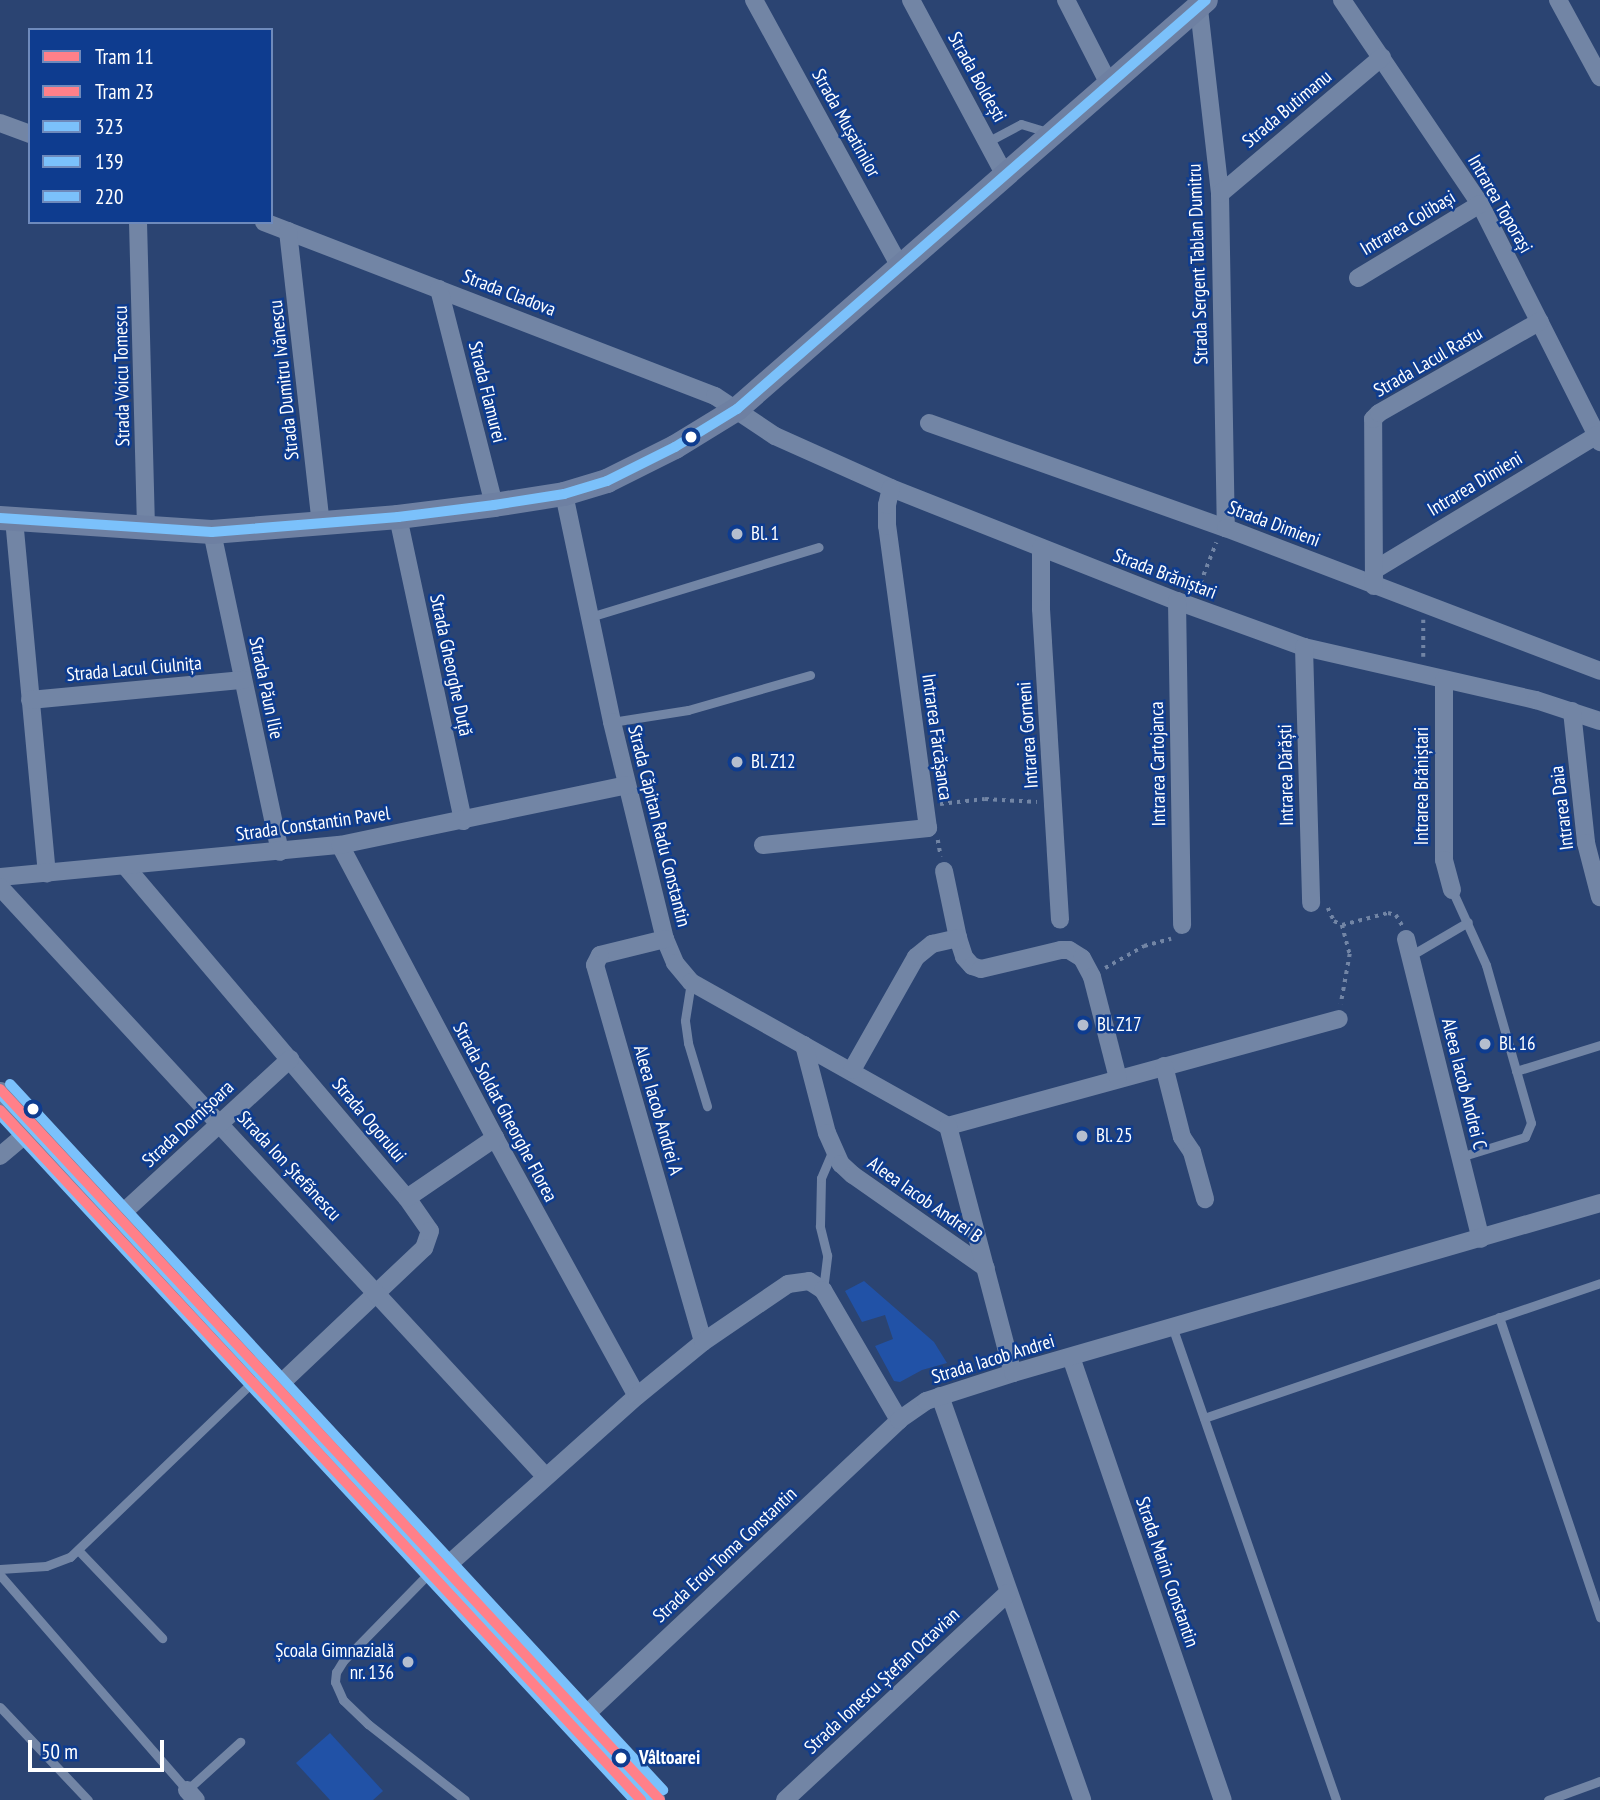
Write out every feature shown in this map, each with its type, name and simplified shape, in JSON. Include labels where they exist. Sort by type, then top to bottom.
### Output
[{"type":"street","name":"Strada Mușatinilor","points":[[754,0],[900,267]]},
{"type":"street","name":"Strada Boldești","points":[[911,0],[1005,175]]},
{"type":"street","points":[[1066,0],[1110,84]]},
{"type":"street","name":"Intrarea Toporași","points":[[1342,0],[1480,204],[1598,439]]},
{"type":"street","points":[[1558,0],[1600,77]]},
{"type":"street","points":[[47,873],[30,699],[7,518],[212,532],[321,524],[398,517],[564,495],[638,467],[737,409],[1201,2]]},
{"type":"street","name":"Strada Sergent Tablan Dumitru","points":[[1201,2],[1220,194],[1226,528]]},
{"type":"street","name":"Strada Butimanu","points":[[1220,194],[1382,57]]},
{"type":"street","points":[[0,123],[28,133]]},
{"type":"street","name":"Intrarea Colibași","points":[[1358,278],[1480,204]]},
{"type":"street","name":"Strada Voicu Tomescu","points":[[138,224],[146,529]]},
{"type":"street","name":"Strada Cladova","points":[[269,224],[715,396],[737,409]]},
{"type":"street","name":"Strada Dumitru Ivănescu","points":[[288,231],[321,524]]},
{"type":"street","name":"Strada Flamurei","points":[[439,289],[494,505]]},
{"type":"street","name":"Strada Lacul Rastu","points":[[1375,578],[1373,419],[1379,413],[1540,321]]},
{"type":"street","name":"Strada Brăniștari","points":[[737,409],[775,436],[891,488],[1184,604],[1304,647],[1572,711],[1600,721]]},
{"type":"street","name":"Strada Dimieni","points":[[929,423],[1375,578],[1428,606],[1600,671]]},
{"type":"street","name":"Intrarea Dimieni","points":[[1375,578],[1598,439]]},
{"type":"street","name":"Intrarea Fărcășanca","points":[[763,845],[928,828],[887,526],[887,505],[891,488]]},
{"type":"street","name":"Strada Căpitan Radu Constantin","points":[[564,495],[612,722],[666,939],[675,963],[691,982],[948,1126]]},
{"type":"street","name":"Strada Gheorghe Duță","points":[[398,517],[463,821]]},
{"type":"street","name":"Strada Păun Ilie","points":[[212,532],[280,852]]},
{"type":"street","name":"Intrarea Gorneni","points":[[1041,548],[1041,609],[1060,919]]},
{"type":"street","name":"Intrarea Cartojanca","points":[[1182,925],[1184,604]]},
{"type":"street","name":"Intrarea Dărăști","points":[[1304,647],[1311,903]]},
{"type":"street","name":"Intrarea Brăniștari","points":[[1436,678],[1444,860],[1452,890]]},
{"type":"street","name":"Strada Lacul Ciulnița","points":[[30,699],[243,680]]},
{"type":"street","name":"Intrarea Daia","points":[[1572,711],[1586,843],[1600,897]]},
{"type":"street","name":"Strada Constantin Pavel","points":[[0,877],[340,845],[627,785]]},
{"type":"street","name":"Strada Soldat Gheorghe Florea","points":[[340,845],[495,1138],[637,1396]]},
{"type":"street","name":"Strada Ogorului","points":[[126,867],[426,1222],[430,1238],[378,1292],[266,1384]]},
{"type":"street","points":[[944,871],[964,957],[981,969],[1069,950],[1082,958],[1092,977],[1118,1078]]},
{"type":"street","name":"Strada Ion Ștefănescu","points":[[0,887],[378,1292],[545,1476]]},
{"type":"street","points":[[852,1070],[916,957],[932,944],[958,938]]},
{"type":"street","name":"Aleea Iacob Andrei A","points":[[666,939],[600,955],[595,965],[703,1342]]},
{"type":"street","name":"Aleea Iacob Andrei C","points":[[1408,948],[1481,1239]]},
{"type":"street","points":[[948,1126],[1339,1019]]},
{"type":"street","name":"Aleea Iacob Andrei B","points":[[804,1045],[833,1150],[853,1175],[986,1268]]},
{"type":"street","name":"Strada Dornișoara","points":[[115,1220],[290,1059]]},
{"type":"street","points":[[1164,1066],[1182,1137],[1192,1152],[1205,1199]]},
{"type":"street","points":[[0,1094],[579,1721],[646,1798]]},
{"type":"street","name":"Aleea Iacob Andrei B","points":[[948,1126],[1013,1373]]},
{"type":"street","points":[[0,1156],[32,1129]]},
{"type":"street","points":[[407,1198],[495,1138]]},
{"type":"street","name":"Strada Iacob Andrei","points":[[899,1420],[940,1395],[1600,1203]]},
{"type":"street","points":[[438,1569],[703,1342],[788,1283],[809,1281],[823,1290],[899,1420]]},
{"type":"street","name":"Strada Marin Constantin","points":[[1071,1357],[1223,1800]]},
{"type":"street","points":[[940,1395],[1082,1800]]},
{"type":"street","name":"Strada Erou Toma Constantin","points":[[579,1721],[899,1420]]},
{"type":"street","name":"Strada Ionescu Ștefan Octavian","points":[[785,1800],[1008,1593]]},
{"type":"lane","points":[[989,141],[1021,124],[1052,134]]},
{"type":"lane","points":[[590,617],[819,547]]},
{"type":"lane","points":[[612,722],[688,710],[810,675]]},
{"type":"lane","points":[[1452,890],[1486,965],[1531,1124],[1531,1131],[1525,1137],[1460,1157]]},
{"type":"lane","points":[[1408,948],[1468,922]]},
{"type":"lane","points":[[691,982],[685,1021],[688,1042],[707,1107]]},
{"type":"lane","points":[[1516,1071],[1600,1045]]},
{"type":"lane","points":[[823,1290],[827,1255],[820,1226],[821,1178],[833,1150]]},
{"type":"lane","points":[[1204,1418],[1600,1283]]},
{"type":"lane","points":[[1499,1317],[1600,1617]]},
{"type":"lane","points":[[1173,1329],[1336,1800]]},
{"type":"lane","points":[[0,1569],[46,1566],[70,1557],[266,1384]]},
{"type":"lane","points":[[78,1550],[162,1638]]},
{"type":"lane","points":[[438,1569],[343,1661],[336,1672],[335,1682],[343,1700],[368,1724],[466,1800]]},
{"type":"lane","points":[[0,1575],[191,1795],[240,1742]]},
{"type":"lane","points":[[0,1707],[88,1800]]},
{"type":"lane","points":[[1548,1800],[1600,1781]]},
{"type":"path","points":[[1184,604],[1216,543]]},
{"type":"path","points":[[1428,606],[1422,624],[1421,649],[1436,678]]},
{"type":"path","points":[[924,805],[985,800],[1054,803]]},
{"type":"path","points":[[928,828],[938,839],[944,871]]},
{"type":"path","points":[[1311,903],[1326,904],[1334,921],[1342,925],[1388,913],[1401,920],[1408,948]]},
{"type":"path","points":[[1092,977],[1137,949],[1176,936],[1182,925]]},
{"type":"path","points":[[1339,1019],[1350,954],[1342,925]]},
{"type":"shaded area","points":[[864,1281],[934,1342],[947,1363],[922,1370],[900,1382],[894,1381],[875,1346],[893,1339],[885,1315],[862,1322],[845,1291]]},
{"type":"shaded area","points":[[330,1733],[383,1791],[373,1800],[330,1800],[296,1763]]},
{"type":"tram line","name":"11","points":[[0,1089],[660,1800]]},
{"type":"tram line","name":"23","points":[[0,1110],[641,1800]]},
{"type":"transit line","name":"323","points":[[0,518],[212,532],[398,517],[494,505],[564,494],[607,481],[675,447],[737,409],[1206,0]]},
{"type":"transit line","name":"220","points":[[10,1084],[663,1790]]},
{"type":"transit line","name":"323","points":[[0,1094],[653,1800]]},
{"type":"transit line","name":"139","points":[[0,1115],[634,1800]]},
{"type":"place","name":"Bl. 1","points":[[737,534]]},
{"type":"place","name":"Bl. Z12","points":[[737,762]]},
{"type":"place","name":"Bl. Z17","points":[[1083,1025]]},
{"type":"place","name":"Bl. 16","points":[[1485,1044]]},
{"type":"place","name":"Bl. 25","points":[[1082,1136]]},
{"type":"place","name":"Școala Gimnazială nr. 136","points":[[408,1662]]},
{"type":"place","name":"Vâltoarei","points":[[621,1758]]}]
